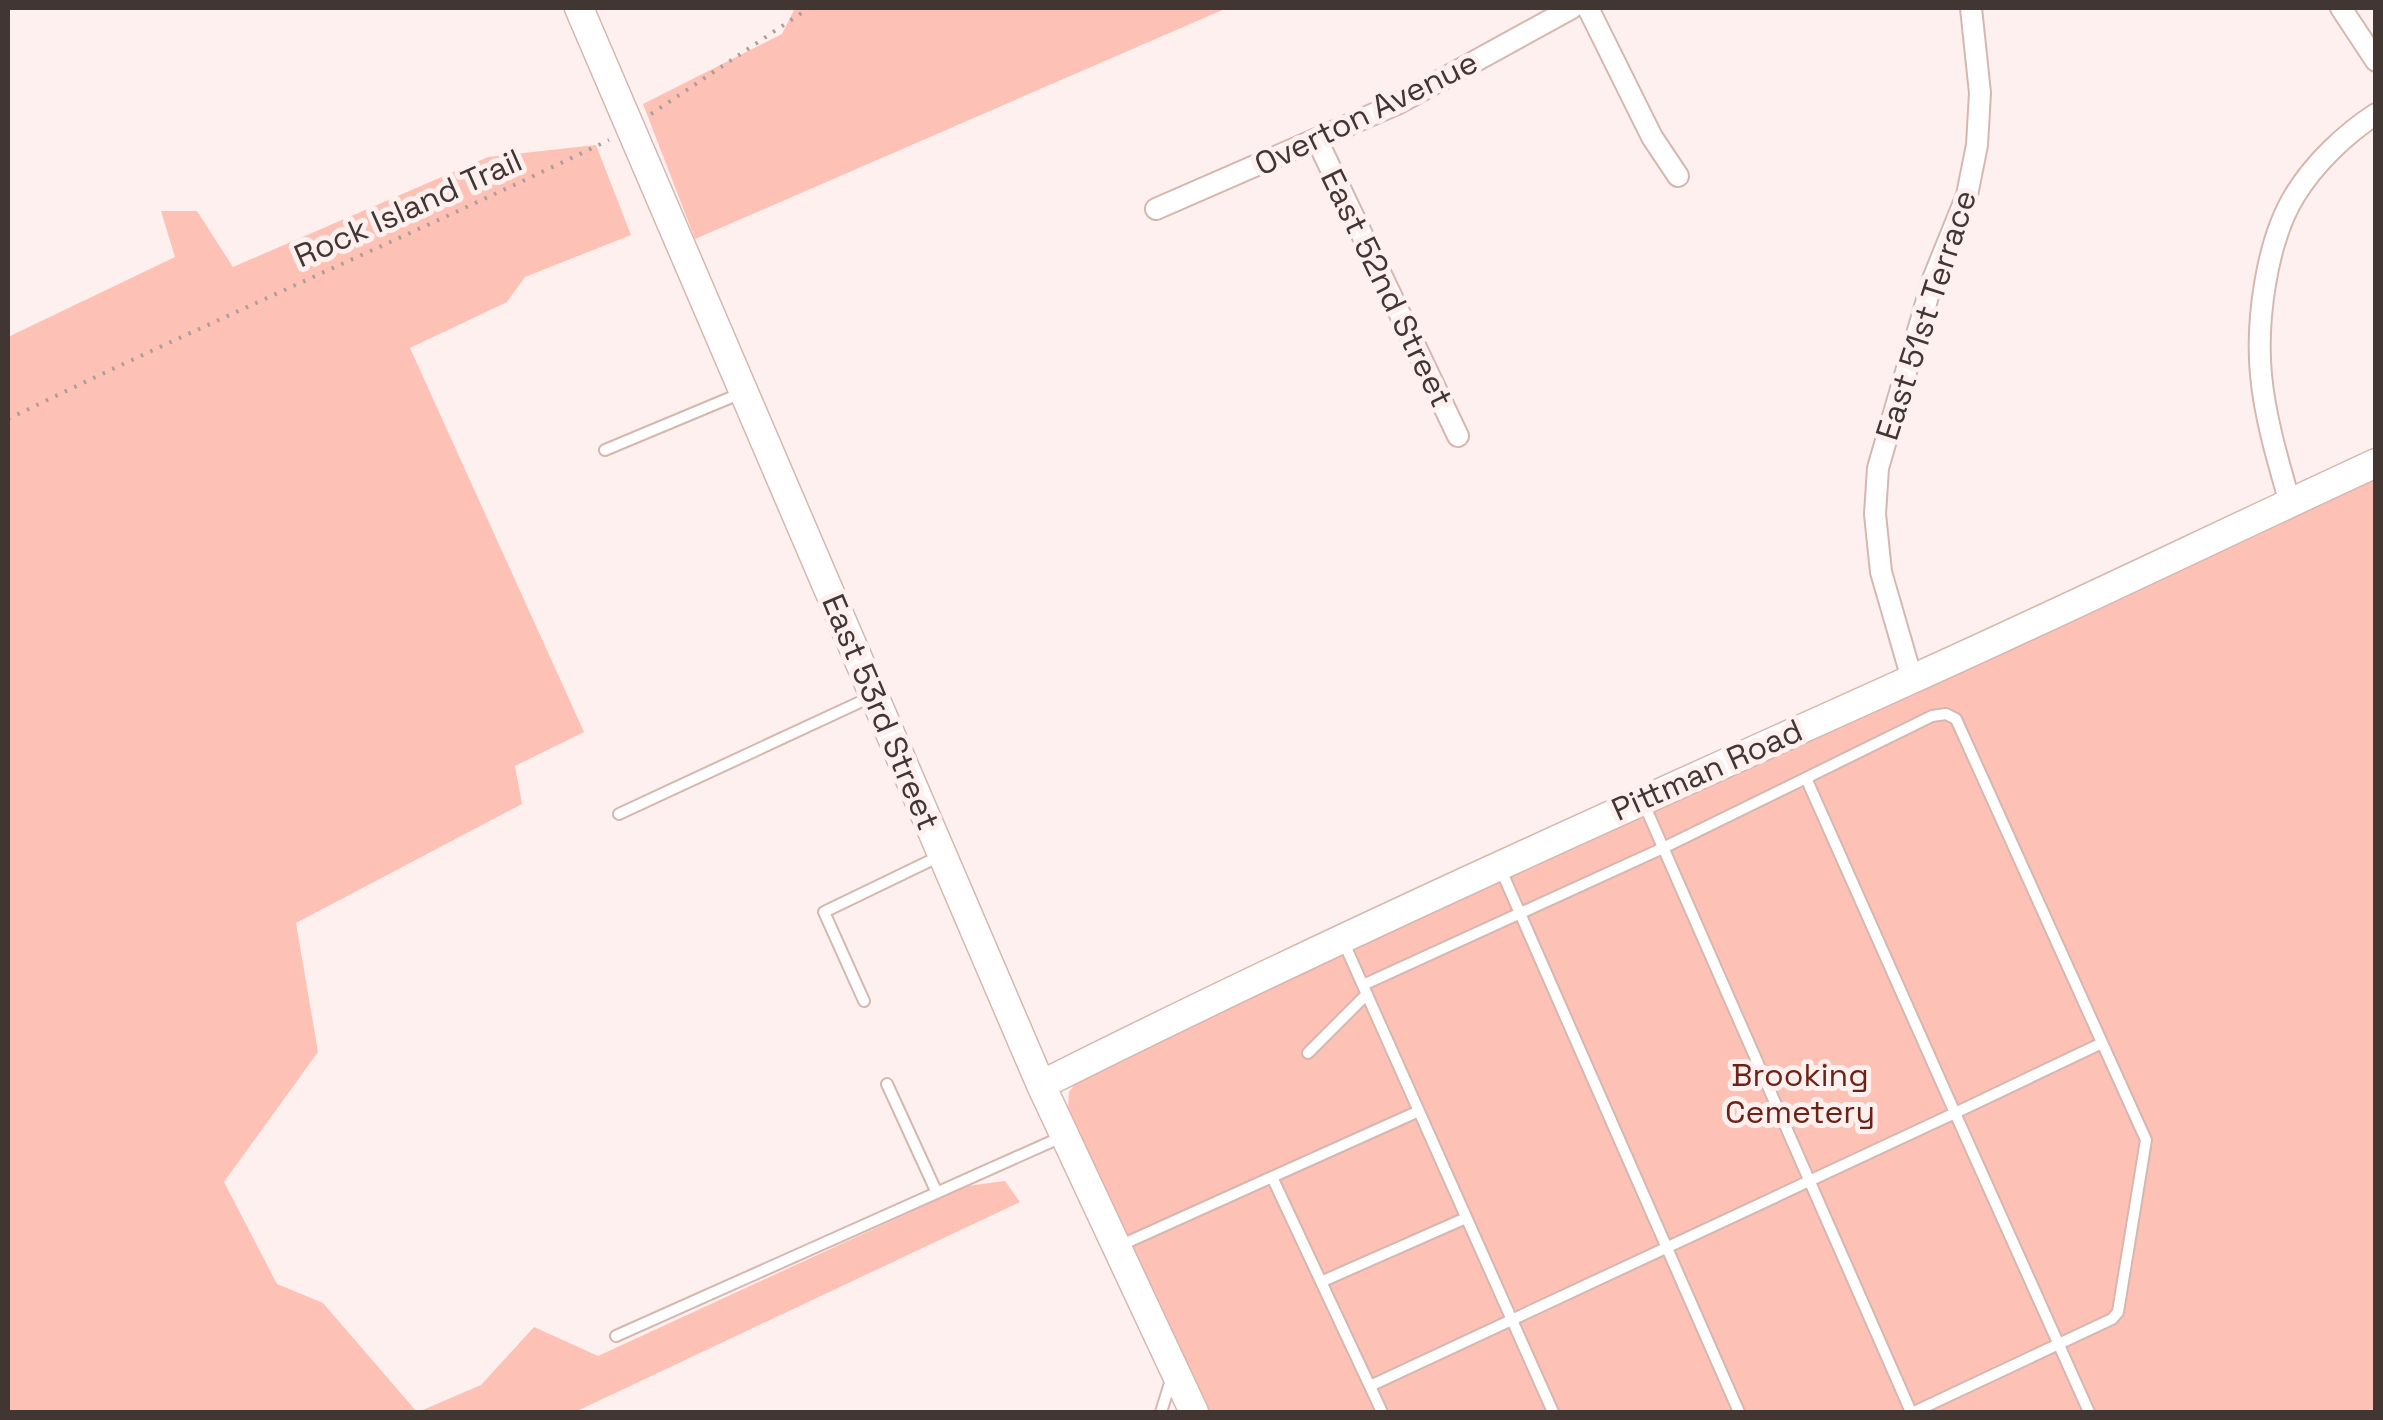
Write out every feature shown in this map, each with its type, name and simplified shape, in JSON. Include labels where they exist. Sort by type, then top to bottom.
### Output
[{"type":"street","name":"East 53rd Street","points":[[579,8],[1040,1085],[1194,1412]]},
{"type":"street","name":"Overton Avenue","points":[[1156,210],[1399,103],[1572,8]]},
{"type":"street","points":[[1588,8],[1652,137],[1678,176]]},
{"type":"street","name":"East 51st Terrace","points":[[1912,680],[1881,572],[1875,514],[1878,468],[1933,278],[1967,195],[1978,145],[1980,93],[1970,8]]},
{"type":"street","points":[[2341,8],[2376,61]]},
{"type":"street","points":[[2290,503],[2271,433],[2261,374],[2261,314],[2272,254],[2293,198],[2357,126],[2376,114]]},
{"type":"street","name":"East 52nd Street","points":[[1317,140],[1458,436]]},
{"type":"street","name":"Pittman Road","points":[[1040,1085],[1498,865],[1912,680],[2376,462]]},
{"type":"lane","points":[[605,450],[745,392]]},
{"type":"lane","points":[[619,814],[874,696]]},
{"type":"lane","points":[[1308,1053],[1365,989],[1520,912],[1663,848],[1932,716],[1946,714],[1956,719],[2146,1140],[2118,1312],[2112,1319],[1912,1412],[1809,1183],[1663,848],[1642,798]]},
{"type":"lane","points":[[1806,778],[2089,1412]]},
{"type":"lane","points":[[864,1002],[824,912],[942,855]]},
{"type":"lane","points":[[1498,865],[1740,1412]]},
{"type":"lane","points":[[1342,938],[1553,1412]]},
{"type":"lane","points":[[1370,1386],[2102,1044]]},
{"type":"lane","points":[[888,1084],[937,1193]]},
{"type":"lane","points":[[1118,1246],[1420,1111]]},
{"type":"lane","points":[[616,1336],[1065,1136]]},
{"type":"lane","points":[[1272,1177],[1382,1412]]},
{"type":"lane","points":[[1323,1281],[1466,1218]]},
{"type":"lane","points":[[1160,1412],[1174,1369]]},
{"type":"path","name":"Rock Island Trail","points":[[8,419],[182,334],[444,220],[632,128],[732,56],[809,8]]},
{"type":"green space","points":[[795,8],[1227,8],[695,239],[643,104],[782,34]]},
{"type":"green space","points":[[596,145],[631,235],[525,277],[507,302],[410,348],[584,732],[515,766],[522,804],[296,923],[318,1052],[224,1182],[277,1284],[323,1303],[417,1412],[8,1412],[8,337],[175,257],[161,211],[197,211],[233,267],[488,157]]},
{"type":"green space","name":"Brooking Cemetery","points":[[2375,479],[2375,1412],[1205,1412],[1068,1109],[1069,1092],[1079,1079],[1381,933],[1967,670]]},
{"type":"green space","points":[[1005,1181],[1020,1202],[575,1412],[418,1412],[481,1385],[534,1327],[598,1356],[967,1186]]}]
